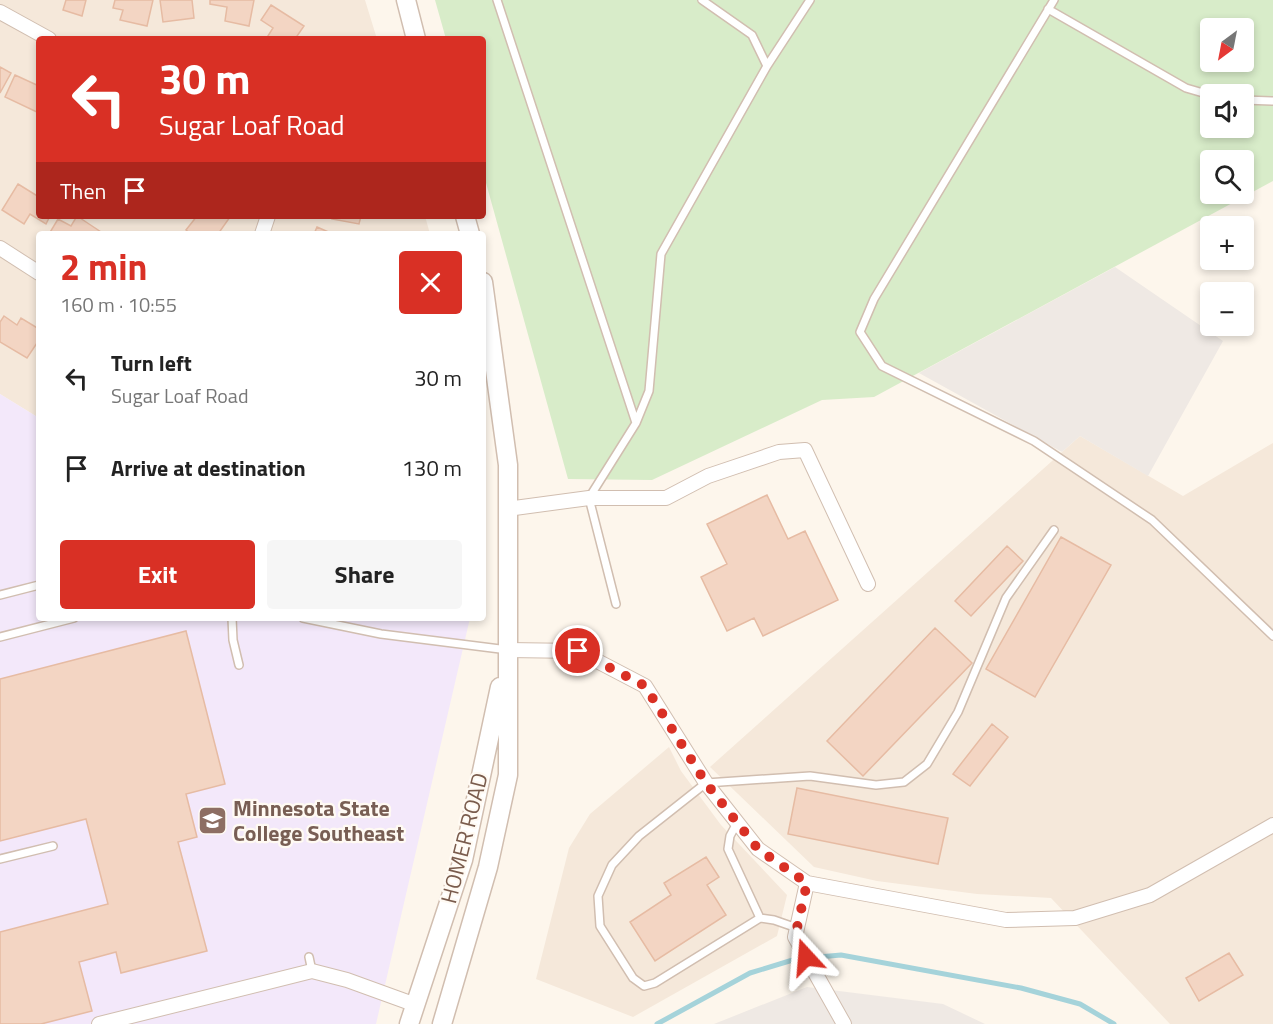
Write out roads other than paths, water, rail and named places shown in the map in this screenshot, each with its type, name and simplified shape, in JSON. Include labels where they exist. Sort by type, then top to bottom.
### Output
[{"type":"street","points":[[406,0],[415,36]]},
{"type":"street","points":[[0,12],[44,36]]},
{"type":"street","points":[[0,248],[36,271]]},
{"type":"street","name":"HOMER ROAD","points":[[442,1024],[488,867],[508,775],[508,465],[486,304]]},
{"type":"street","points":[[507,509],[589,498],[666,498],[708,476],[728,469],[779,452],[805,450],[868,584]]},
{"type":"street","points":[[508,650],[578,651],[645,686],[706,783],[758,849],[807,883],[1006,920],[1075,918],[1150,895],[1273,825]]},
{"type":"street","name":"HOMER ROAD","points":[[409,1024],[463,860],[508,650]]},
{"type":"street","points":[[807,883],[796,932],[844,1024]]},
{"type":"street","points":[[99,1024],[310,964],[416,1005]]},
{"type":"lane","points":[[497,0],[636,423]]},
{"type":"lane","points":[[702,0],[752,35],[767,66]]},
{"type":"lane","points":[[616,604],[589,498],[636,423],[649,391],[661,254],[767,66],[810,0]]},
{"type":"lane","points":[[1054,0],[874,299],[860,332],[882,366],[1034,441],[1152,520],[1273,636]]},
{"type":"lane","points":[[1048,9],[1186,88],[1200,92]]},
{"type":"lane","points":[[1254,100],[1273,101]]},
{"type":"lane","points":[[796,932],[774,920],[760,918],[655,983],[644,986],[633,978],[600,926],[598,896],[612,865],[639,836],[706,783],[810,777],[876,784],[904,782],[927,764],[958,712],[1006,598],[1054,530]]},
{"type":"lane","points":[[0,595],[36,586]]},
{"type":"lane","points":[[0,637],[62,621]]},
{"type":"lane","points":[[232,621],[232,640],[239,665]]},
{"type":"lane","points":[[318,621],[381,634],[508,650]]},
{"type":"lane","points":[[737,823],[730,836],[728,849],[760,918]]},
{"type":"lane","points":[[0,859],[53,846]]},
{"type":"waterway","points":[[657,1024],[750,973],[796,959],[841,955],[1021,988],[1080,1004],[1114,1024]]},
{"type":"place","name":"Minnesota State College Southeast","points":[[212,821]]}]
